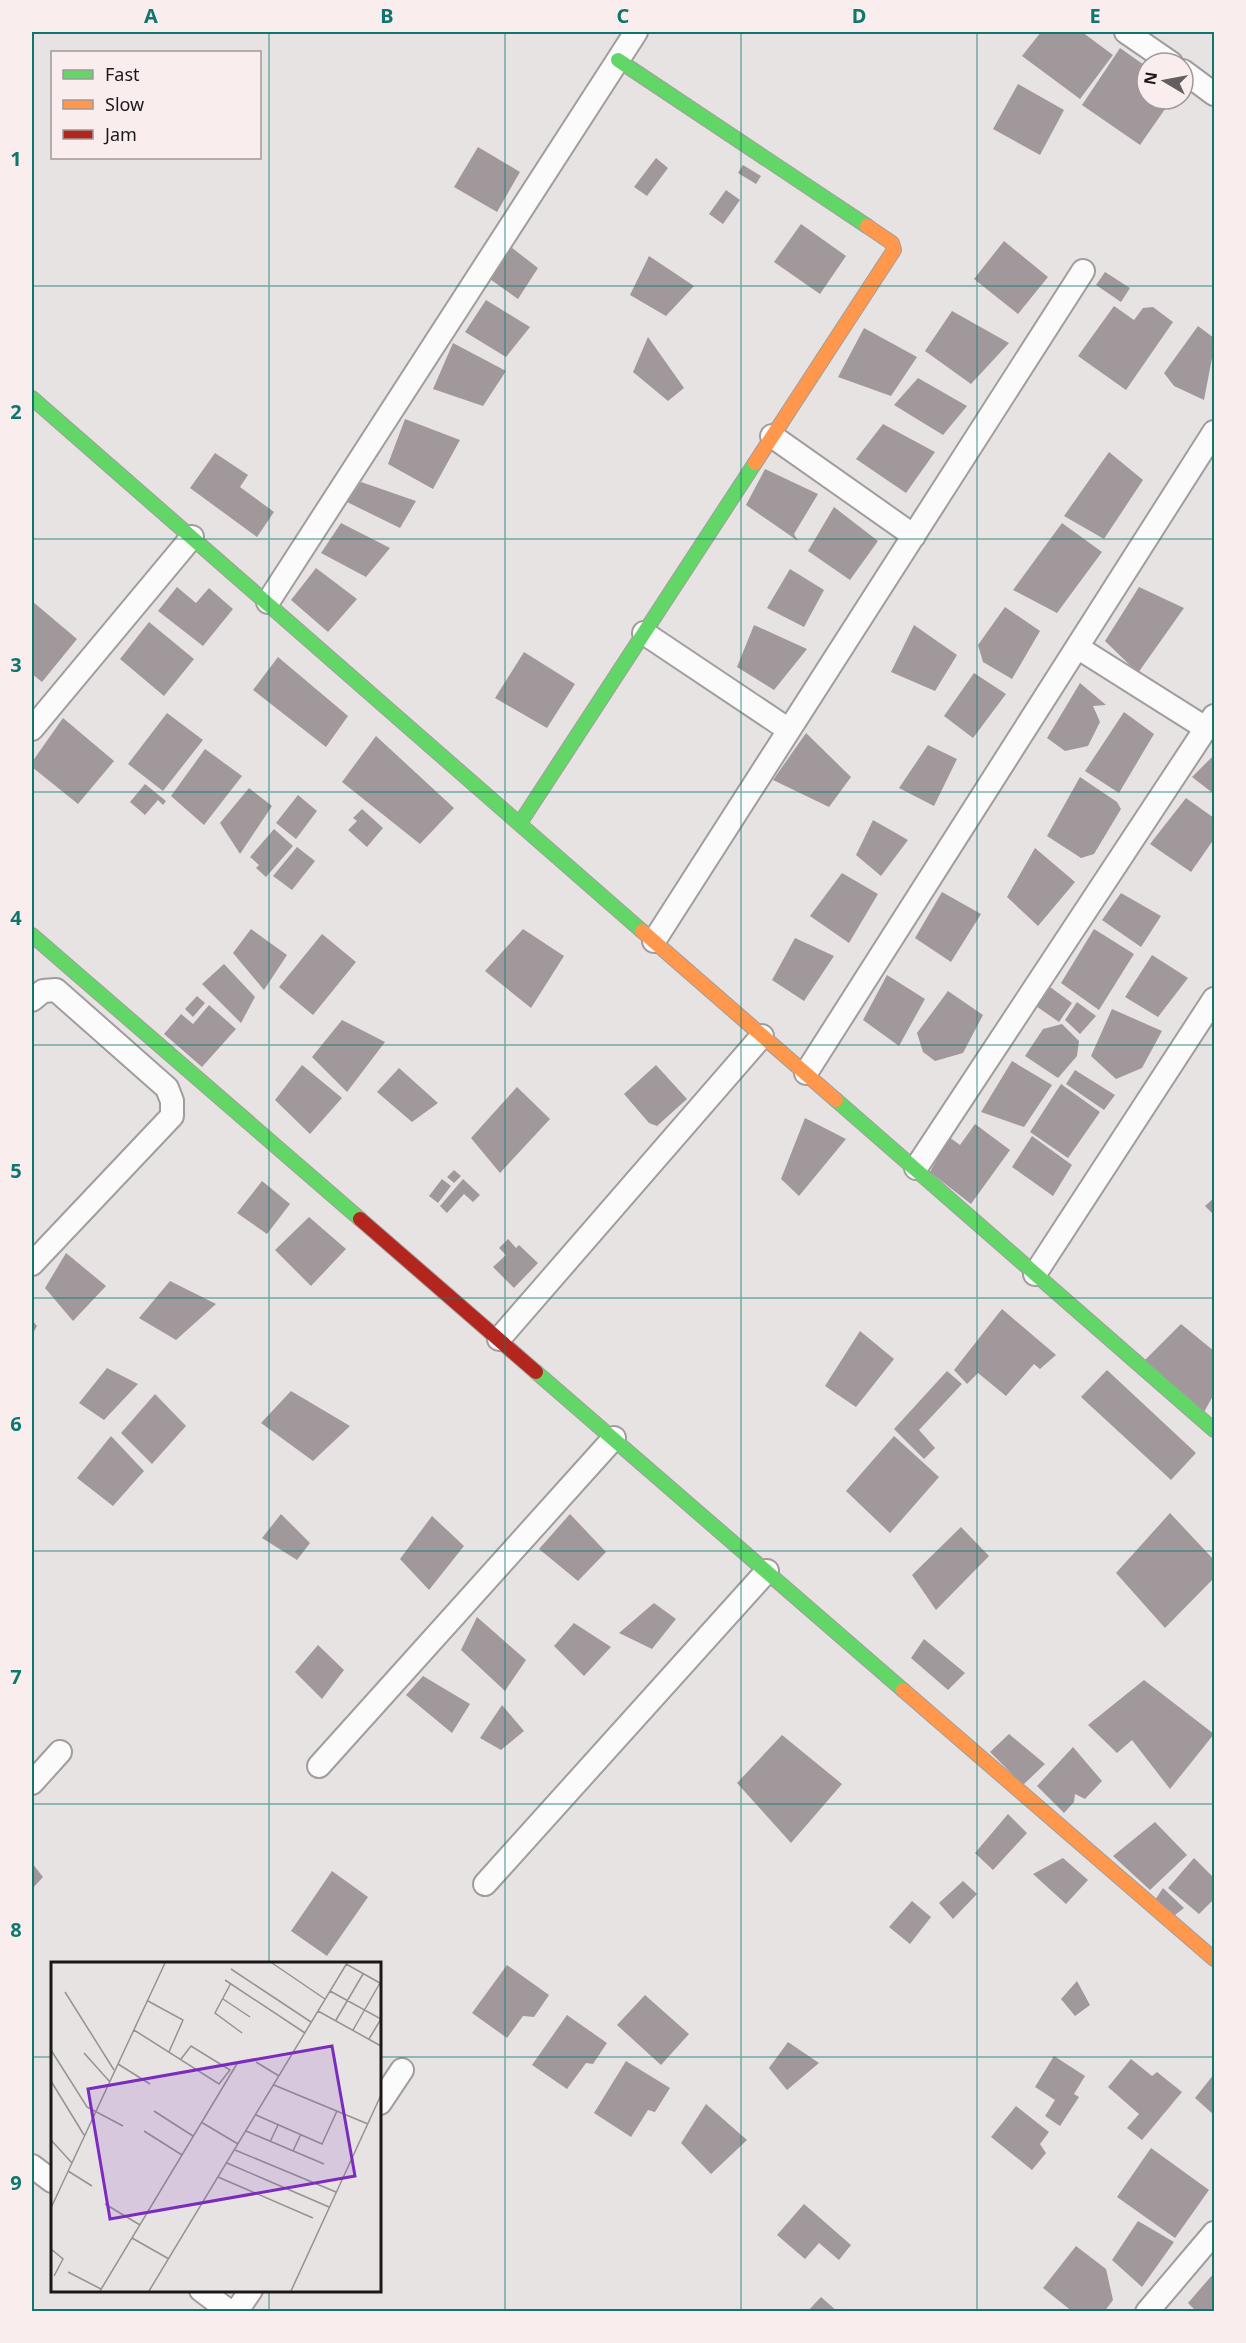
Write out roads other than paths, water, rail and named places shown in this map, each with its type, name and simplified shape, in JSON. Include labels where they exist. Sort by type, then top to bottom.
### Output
[{"type":"street","points":[[268,602],[636,32]]},
{"type":"street","points":[[1126,32],[1154,51]]},
{"type":"street","points":[[519,823],[892,253],[892,243],[618,60]]},
{"type":"street","points":[[1195,79],[1215,93]]},
{"type":"street","points":[[654,941],[1083,271]]},
{"type":"street","points":[[32,398],[1215,1430]]},
{"type":"street","points":[[806,1073],[1215,432]]},
{"type":"street","points":[[772,436],[914,536]]},
{"type":"street","points":[[32,729],[192,537]]},
{"type":"street","points":[[644,633],[789,730]]},
{"type":"street","points":[[916,1168],[1211,722],[1077,647]]},
{"type":"street","points":[[32,935],[1215,1959]]},
{"type":"street","points":[[32,1000],[43,992],[56,990],[167,1088],[172,1101],[172,1116],[32,1264]]},
{"type":"street","points":[[1035,1274],[1215,999]]},
{"type":"street","points":[[500,1339],[762,1036]]},
{"type":"street","points":[[319,1766],[614,1438]]},
{"type":"street","points":[[485,1884],[767,1571]]},
{"type":"street","points":[[32,1783],[60,1752]]},
{"type":"street","points":[[381,2102],[402,2070]]},
{"type":"street","points":[[32,2166],[51,2180]]},
{"type":"street","points":[[1147,2312],[1215,2233]]},
{"type":"street","points":[[204,2292],[230,2312]]},
{"type":"street","points":[[236,2312],[249,2292]]}]
